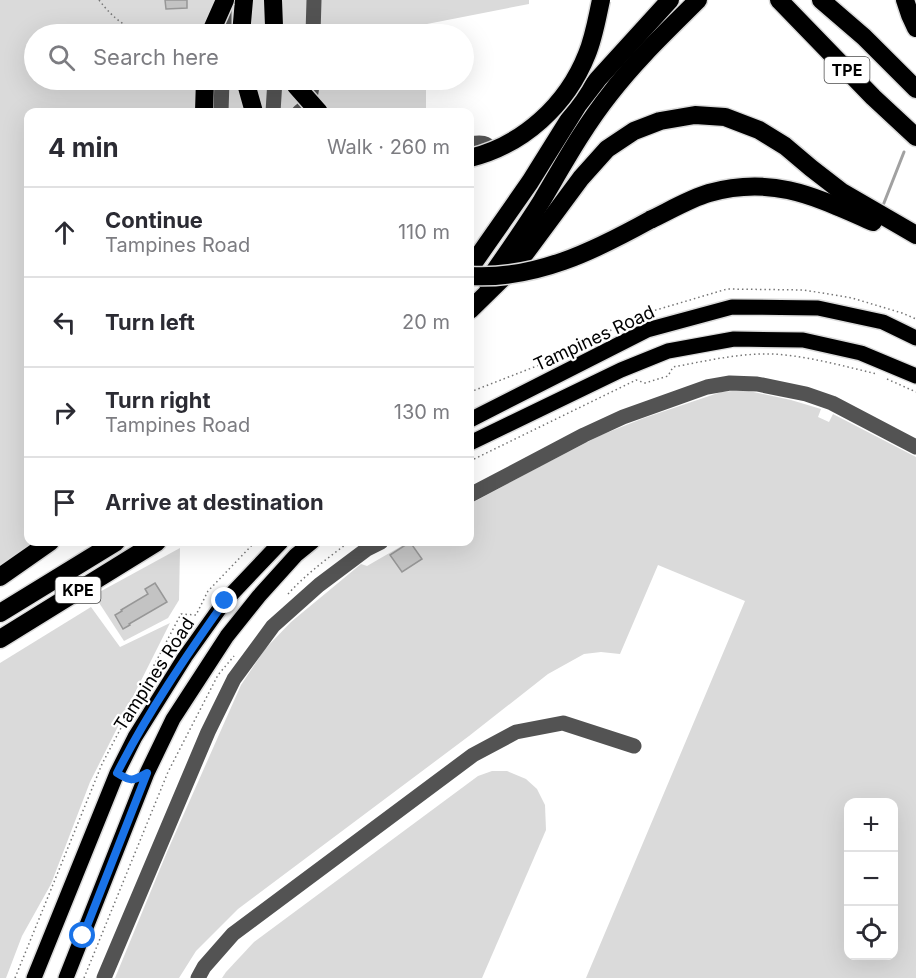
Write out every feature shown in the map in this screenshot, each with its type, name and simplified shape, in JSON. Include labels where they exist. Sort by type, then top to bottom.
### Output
[{"type":"highway","points":[[209,24],[210,0]]},
{"type":"highway","points":[[214,24],[225,0]]},
{"type":"highway","points":[[242,24],[244,0]]},
{"type":"highway","points":[[273,0],[274,24]]},
{"type":"highway","points":[[474,156],[515,140],[553,109],[574,81],[587,54],[601,0]]},
{"type":"highway","points":[[474,303],[540,203],[578,105],[598,79],[670,0]]},
{"type":"highway","points":[[474,262],[514,207],[611,92],[698,0]]},
{"type":"highway","name":"TPE","points":[[779,0],[873,97],[916,137]]},
{"type":"highway","name":"TPE","points":[[821,0],[864,37],[916,89]]},
{"type":"highway","points":[[838,0],[864,37]]},
{"type":"highway","points":[[204,108],[205,90]]},
{"type":"highway","points":[[248,90],[253,108]]},
{"type":"highway","points":[[299,90],[310,108]]},
{"type":"highway","points":[[474,305],[518,263],[582,178],[607,149],[634,131],[660,121],[695,115],[725,117],[759,129],[785,146],[842,192],[916,235]]},
{"type":"highway","points":[[474,276],[517,274],[541,269],[609,242],[707,193],[742,186],[779,187],[819,198],[916,240]]},
{"type":"highway","points":[[0,577],[45,546]]},
{"type":"highway","name":"KPE","points":[[0,613],[109,546]]},
{"type":"highway","name":"KPE","points":[[0,639],[151,546]]},
{"type":"main road","name":"Tampines Road","points":[[474,418],[647,330],[732,307],[818,308],[883,322],[916,338]]},
{"type":"main road","points":[[474,440],[621,370],[668,351],[734,339],[803,340],[861,352],[916,376]]},
{"type":"main road","name":"Tampines Road","points":[[34,978],[117,773],[135,737],[185,657],[225,601],[277,546]]},
{"type":"main road","points":[[66,978],[147,773],[173,719],[227,636],[266,588],[307,546]]},
{"type":"main road","points":[[117,773],[128,780],[135,780],[147,773]]},
{"type":"lane","points":[[224,24],[225,0]]},
{"type":"lane","points":[[278,24],[279,0]]},
{"type":"lane","points":[[313,24],[314,0]]},
{"type":"lane","points":[[221,108],[222,90]]},
{"type":"lane","points":[[273,108],[274,90]]},
{"type":"lane","points":[[311,108],[309,100],[312,90]]},
{"type":"lane","points":[[474,143],[489,145],[494,151]]},
{"type":"lane","points":[[474,493],[623,417],[707,387],[730,382],[757,384],[807,394],[832,403],[916,447]]},
{"type":"lane","points":[[104,978],[208,732],[234,679],[273,626],[319,585],[373,546]]},
{"type":"lane","points":[[198,978],[204,967],[233,934],[473,755],[516,732],[563,723],[634,746]]},
{"type":"path","points":[[99,0],[110,15],[124,24]]},
{"type":"path","points":[[196,615],[208,591],[251,546]]},
{"type":"shaded area","points":[[0,0],[529,0],[529,4],[427,24],[24,24],[24,90],[426,90],[426,108],[24,108],[24,546],[45,546],[0,574]]},
{"type":"shaded area","points":[[744,390],[821,409],[818,417],[829,422],[833,414],[916,457],[916,978],[586,978],[745,601],[658,565],[620,654],[601,652],[584,654],[548,674],[238,909],[196,951],[179,978],[115,978],[167,852],[241,685],[265,649],[291,622],[361,564],[367,566],[402,546],[474,546],[474,502],[601,435],[721,392]]},
{"type":"shaded area","points":[[180,548],[179,600],[168,618],[124,641],[94,595]]},
{"type":"shaded area","points":[[91,607],[120,647],[170,623],[90,782],[51,884],[22,936],[6,978],[0,978],[0,663]]},
{"type":"shaded area","points":[[492,771],[507,771],[526,779],[537,789],[545,805],[546,830],[482,978],[222,978],[254,942],[478,776]]},
{"type":"building","points":[[165,0],[187,0],[187,8],[166,9]]},
{"type":"building","points":[[404,546],[413,546],[422,559],[402,572],[390,555]]},
{"type":"building","points":[[155,583],[167,602],[123,629],[115,615],[148,594],[145,589]]},
{"type":"waterway","points":[[882,208],[904,152]]},
{"type":"route","points":[[83,936],[147,773],[135,780],[128,780],[117,773],[135,737],[185,657],[225,601]]}]
